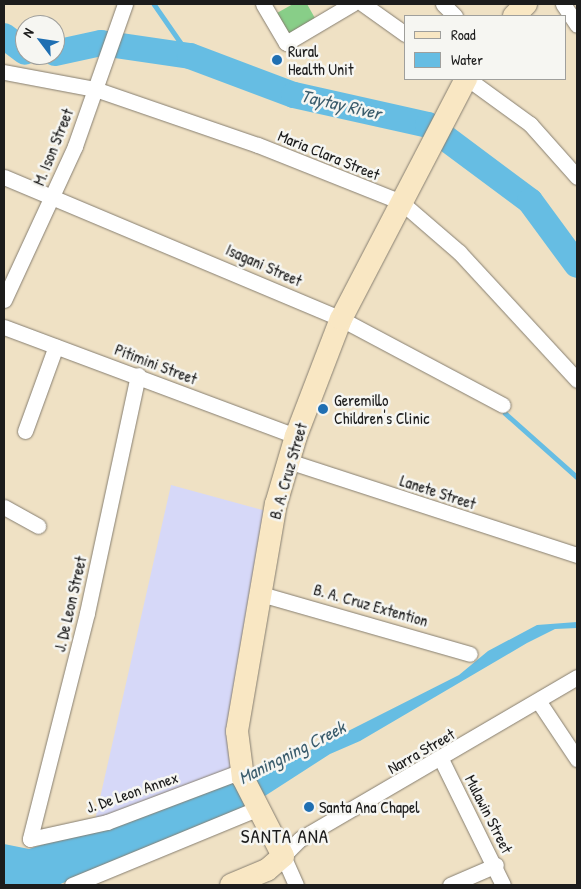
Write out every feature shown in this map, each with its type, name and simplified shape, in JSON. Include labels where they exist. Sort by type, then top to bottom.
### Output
[{"type":"street","name":"M. Ison Street","points":[[4,300],[52,199],[95,89],[112,33],[125,4]]},
{"type":"street","points":[[263,4],[286,43],[352,4]]},
{"type":"street","points":[[363,4],[404,33]]},
{"type":"street","points":[[443,4],[454,15]]},
{"type":"street","points":[[515,15],[526,4]]},
{"type":"street","points":[[563,4],[577,26]]},
{"type":"street","name":"Maria Clara Street","points":[[4,72],[95,89],[258,145],[402,202],[459,252],[577,380]]},
{"type":"street","name":"B. A. Cruz Street","points":[[296,885],[242,774],[237,731],[276,504],[296,436],[341,318],[438,129],[466,80]]},
{"type":"street","points":[[468,80],[530,124],[577,176]]},
{"type":"street","name":"Isagani Street","points":[[4,176],[52,199],[181,248],[341,318],[502,405]]},
{"type":"street","name":"Pitimini Street","points":[[4,326],[296,436]]},
{"type":"street","points":[[24,431],[56,346]]},
{"type":"street","name":"J. De Leon Street","points":[[30,839],[87,612],[138,375]]},
{"type":"street","name":"Lanete Street","points":[[288,461],[577,554]]},
{"type":"street","points":[[6,512],[38,526]]},
{"type":"street","name":"B. A. Cruz Extention","points":[[261,594],[470,654]]},
{"type":"street","name":"Narra Street","points":[[283,856],[300,839],[539,702],[577,677]]},
{"type":"street","points":[[539,702],[577,759]]},
{"type":"street","name":"Mulawin Street","points":[[441,759],[496,865],[503,885]]},
{"type":"street","name":"J. De Leon Annex","points":[[30,839],[107,822],[242,774]]},
{"type":"street","points":[[72,885],[258,807]]},
{"type":"street","points":[[231,885],[267,870],[283,856]]},
{"type":"street","points":[[450,885],[496,865]]},
{"type":"shaded area","points":[[171,485],[266,511],[233,771],[95,820]]},
{"type":"green space","points":[[293,4],[307,4],[316,20],[290,35],[277,13]]},
{"type":"water","points":[[577,622],[577,628],[555,629],[527,643],[360,741],[330,754],[243,810],[58,885],[4,885],[4,844],[29,849],[275,768],[459,675],[488,651],[537,625]]},
{"type":"waterway","points":[[154,4],[190,56]]},
{"type":"waterway","name":"Taytay River","points":[[4,36],[15,44]]},
{"type":"waterway","name":"Taytay River","points":[[65,51],[101,43],[190,56],[294,95],[428,125],[530,201],[577,265]]},
{"type":"waterway","points":[[505,413],[577,477]]},
{"type":"place","name":"Rural Health Unit","points":[[277,60]]},
{"type":"place","name":"Geremillo Children's Clinic","points":[[323,409]]},
{"type":"place","name":"Santa Ana Chapel","points":[[309,807]]},
{"type":"district","name":"SANTA ANA","points":[[285,837]]},
{"type":"water label","name":"Maningning Creek","points":[[292,753]]}]
